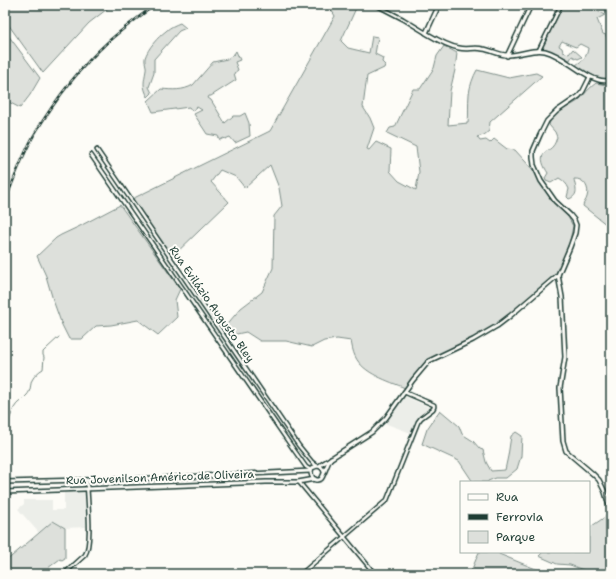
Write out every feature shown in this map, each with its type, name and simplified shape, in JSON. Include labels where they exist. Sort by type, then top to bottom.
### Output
[{"type":"main road","points":[[439,5],[426,33],[441,42],[458,48],[482,49],[507,56],[539,50],[547,51],[558,56],[590,77],[601,81],[611,81]]},
{"type":"main road","points":[[507,56],[531,5]]},
{"type":"main road","points":[[332,457],[321,479],[315,479],[311,475],[313,467],[318,466],[376,428],[389,414],[404,392],[429,361],[473,340],[497,326],[558,275],[570,247],[576,225],[574,220],[555,201],[541,181],[532,157],[533,151],[547,121],[557,111],[579,96],[590,77]]},
{"type":"main road","points":[[558,275],[562,297],[565,357],[560,388],[563,441],[566,451],[599,480],[605,492],[611,513]]},
{"type":"main road","points":[[318,466],[323,468],[324,472]]},
{"type":"main road","name":"Rua Jovenilson Américo de Oliveira","points":[[5,492],[69,485],[86,481],[311,471]]},
{"type":"main road","name":"Rua Jovenilson Américo de Oliveira","points":[[5,482],[46,481],[87,489],[259,482],[298,482],[315,479]]},
{"type":"street","points":[[376,5],[426,33]]},
{"type":"street","points":[[539,50],[561,5]]},
{"type":"street","name":"Rua Evilázio Augusto Bley","points":[[97,150],[295,440],[312,462],[318,466]]},
{"type":"street","name":"Rua Evilázio Augusto Bley","points":[[91,155],[306,468]]},
{"type":"street","points":[[303,573],[387,500],[418,422],[434,407],[434,405],[404,392]]},
{"type":"street","points":[[306,468],[311,471]]},
{"type":"street","points":[[64,574],[88,551],[89,540],[86,481]]},
{"type":"street","points":[[298,482],[375,574]]},
{"type":"shaded area","points":[[404,396],[431,408],[416,420],[411,433],[384,423],[394,412]]},
{"type":"shaded area","points":[[64,492],[85,492],[86,527],[65,528],[53,521],[39,533],[18,509],[24,504],[24,500],[52,500],[52,510],[64,510]]},
{"type":"green space","points":[[5,5],[111,6],[89,23],[43,73],[5,20]]},
{"type":"green space","points":[[562,5],[589,5],[593,9],[605,15],[597,19],[603,34],[606,35],[609,45],[611,44],[611,78],[601,79],[576,65],[581,62],[587,54],[588,48],[580,44],[576,47],[562,41],[559,46],[562,48],[563,52],[569,54],[573,49],[582,57],[578,59],[572,56],[570,60],[543,48],[544,42]]},
{"type":"green space","points":[[329,6],[357,6],[341,41],[348,48],[369,53],[372,36],[378,37],[375,54],[383,58],[382,62],[385,65],[384,68],[367,76],[363,107],[374,128],[367,149],[369,150],[376,142],[391,149],[390,171],[399,181],[416,190],[419,172],[416,147],[387,133],[390,128],[395,127],[413,89],[420,89],[434,68],[437,56],[444,46],[457,53],[450,91],[448,125],[468,123],[469,91],[477,70],[509,78],[536,73],[542,76],[490,122],[489,131],[484,135],[477,137],[480,141],[486,140],[490,143],[494,139],[507,149],[515,150],[533,170],[552,201],[567,215],[573,226],[569,245],[556,274],[501,322],[473,338],[426,361],[405,388],[384,380],[364,368],[355,356],[351,341],[337,339],[324,341],[312,347],[286,341],[260,341],[246,332],[227,336],[223,329],[241,308],[262,292],[273,268],[274,216],[282,206],[279,188],[270,165],[245,188],[236,177],[220,170],[211,182],[229,202],[172,257],[132,199],[270,131],[335,16]]},
{"type":"green space","points":[[180,23],[186,28],[179,31],[154,59],[154,73],[149,87],[152,93],[148,97],[144,84],[146,54],[160,36],[169,28]]},
{"type":"green space","points":[[5,31],[40,78],[20,108],[5,100]]},
{"type":"green space","points":[[236,51],[240,60],[235,62],[238,70],[234,73],[236,80],[208,98],[211,100],[225,123],[233,116],[240,116],[245,113],[249,123],[250,136],[235,143],[230,137],[220,140],[218,136],[207,134],[194,114],[202,110],[197,107],[192,111],[189,107],[153,112],[148,101],[161,89],[177,90],[193,85],[213,62],[227,59]]},
{"type":"green space","points":[[596,83],[606,85],[611,84],[611,226],[607,225],[583,206],[587,198],[588,190],[581,180],[574,179],[576,193],[569,199],[567,197],[569,189],[562,180],[559,178],[551,183],[546,181],[545,178],[548,173],[542,160],[543,154],[554,145],[557,137],[549,125],[550,121],[560,111],[578,101]]},
{"type":"green space","points":[[120,205],[180,289],[175,300],[177,317],[158,335],[138,320],[96,326],[82,339],[69,339],[62,325],[46,276],[37,256],[56,238]]},
{"type":"green space","points":[[440,410],[459,426],[462,434],[483,450],[486,462],[491,471],[505,470],[511,436],[516,432],[522,436],[521,456],[517,469],[506,478],[496,478],[488,481],[472,481],[459,461],[422,444],[427,429]]},
{"type":"green space","points":[[608,515],[611,517],[611,574],[589,574],[586,571],[570,565],[557,564],[539,556],[542,553],[590,553],[590,527]]},
{"type":"green space","points":[[53,521],[65,528],[65,558],[62,560],[60,559],[48,568],[55,574],[5,574],[5,562]]},
{"type":"green space","points":[[479,553],[499,553],[548,574],[470,574]]},
{"type":"waterway","points":[[5,425],[15,406],[30,390],[33,378],[43,369],[43,352],[59,337]]},
{"type":"railway","points":[[5,202],[18,168],[34,135],[69,84],[99,50],[155,5]]}]
